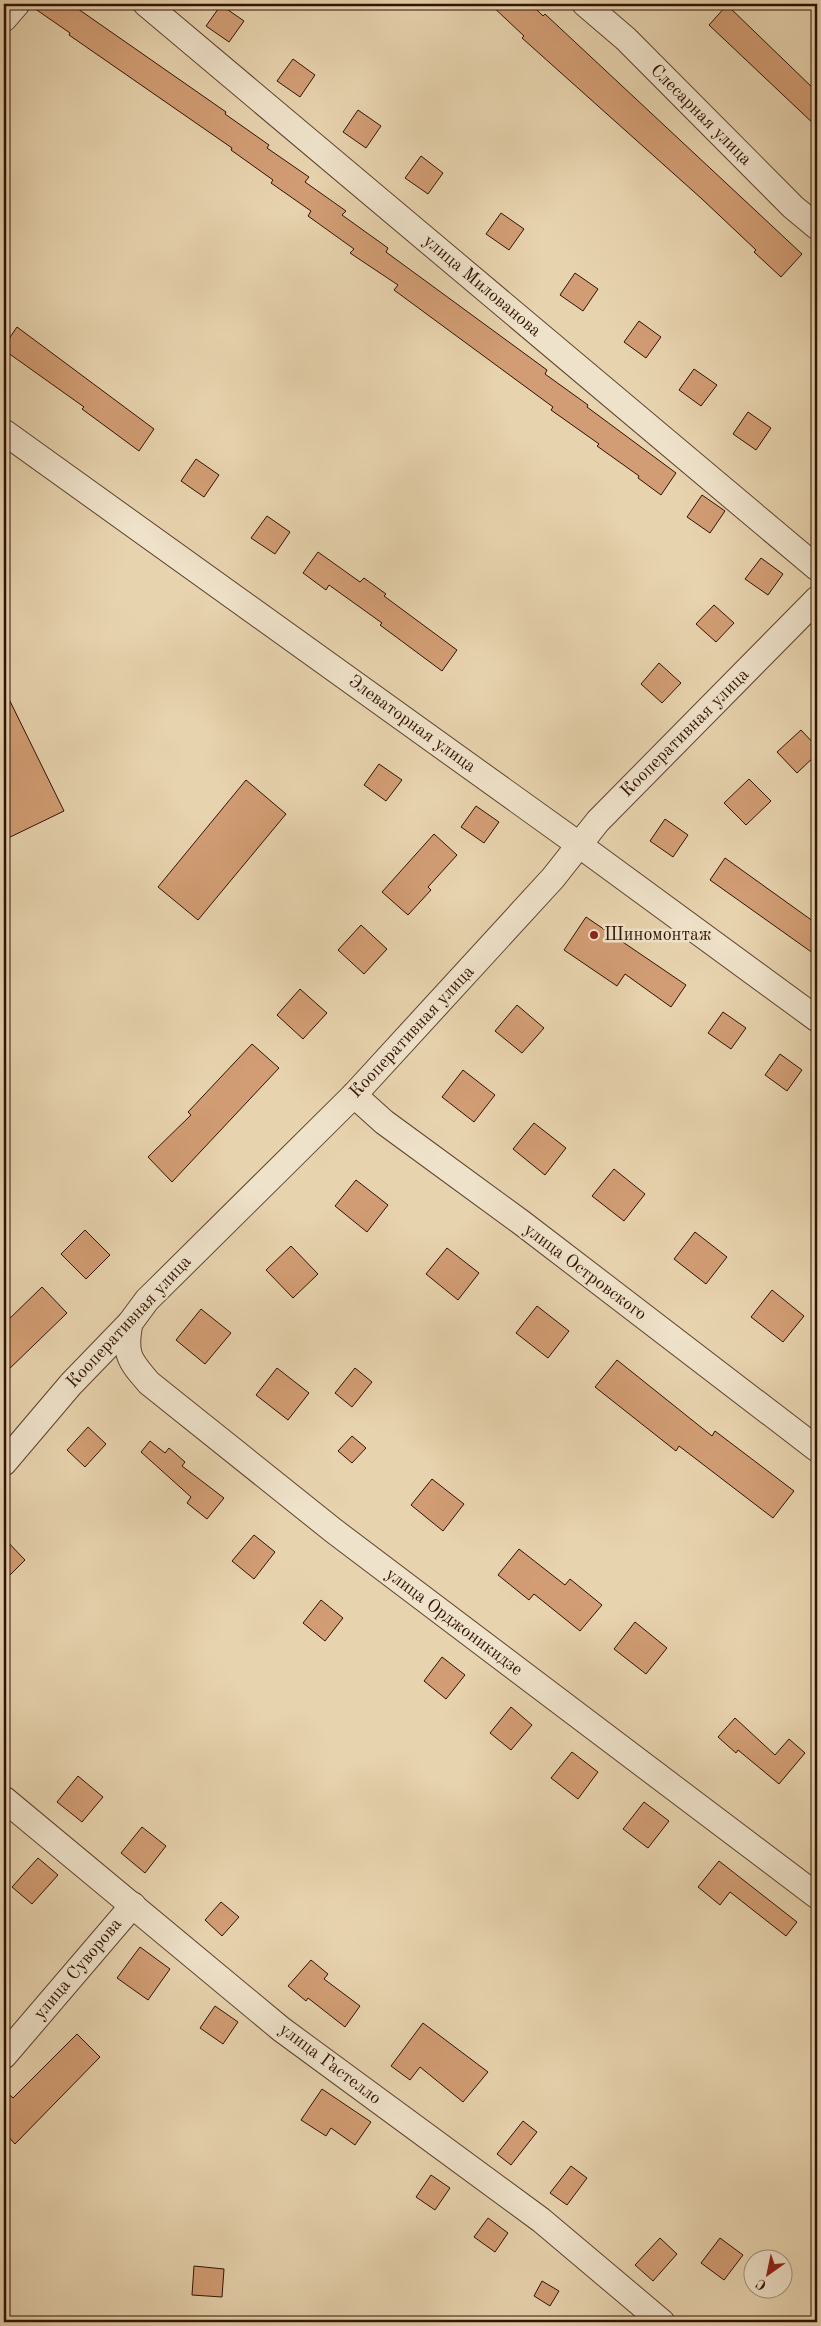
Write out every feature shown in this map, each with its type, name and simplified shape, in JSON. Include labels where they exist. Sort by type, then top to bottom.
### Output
[{"type":"street","points":[[4,19],[17,4]]},
{"type":"street","name":"улица Милованова","points":[[146,4],[817,568]]},
{"type":"street","name":"Слесарная улица","points":[[585,4],[626,39],[793,207],[817,227]]},
{"type":"street","name":"Элеваторная улица","points":[[4,432],[578,844],[817,1020]]},
{"type":"street","name":"Кооперативная улица","points":[[4,1463],[71,1384],[130,1324],[147,1300],[354,1095],[553,878],[578,844],[817,599]]},
{"type":"street","name":"улица Островского","points":[[354,1095],[384,1122],[522,1223],[817,1449]]},
{"type":"street","name":"улица Орджоникидзе","points":[[130,1324],[126,1346],[134,1366],[149,1383],[334,1531],[817,1896]]},
{"type":"street","name":"улица Гастелло","points":[[4,1799],[281,2029],[540,2220],[662,2322]]},
{"type":"street","name":"улица Суворова","points":[[4,2056],[133,1905]]},
{"type":"building","points":[[31,4],[71,4],[226,112],[225,114],[269,145],[267,148],[309,177],[305,182],[346,211],[342,215],[388,248],[386,252],[547,370],[545,374],[676,473],[661,495],[638,478],[639,476],[597,446],[599,444],[551,410],[553,407],[394,290],[398,285],[350,253],[354,249],[308,216],[311,211],[271,183],[273,180],[231,150],[232,148],[69,35],[70,33],[31,6]]},
{"type":"building","points":[[490,4],[531,4],[543,16],[545,14],[802,254],[781,277],[754,252],[756,250],[702,199],[522,38],[524,36]]},
{"type":"building","points":[[221,5],[244,21],[229,42],[206,26]]},
{"type":"building","points":[[727,5],[817,92],[817,127],[709,25]]},
{"type":"building","points":[[293,59],[315,75],[300,97],[277,81]]},
{"type":"building","points":[[358,110],[381,126],[366,148],[343,132]]},
{"type":"building","points":[[421,156],[443,173],[428,194],[405,178]]},
{"type":"building","points":[[501,213],[524,229],[509,250],[486,234]]},
{"type":"building","points":[[575,273],[598,289],[583,311],[560,295]]},
{"type":"building","points":[[639,321],[661,337],[646,358],[624,342]]},
{"type":"building","points":[[17,327],[154,429],[139,451],[82,409],[84,407],[4,350],[4,346]]},
{"type":"building","points":[[694,369],[717,385],[701,406],[679,390]]},
{"type":"building","points":[[748,412],[771,428],[756,450],[733,434]]},
{"type":"building","points":[[196,459],[219,475],[204,497],[181,481]]},
{"type":"building","points":[[702,495],[725,511],[710,533],[687,517]]},
{"type":"building","points":[[267,516],[290,532],[275,554],[251,538]]},
{"type":"building","points":[[318,552],[360,582],[364,578],[386,594],[384,596],[457,650],[442,671],[380,625],[382,623],[329,585],[326,590],[303,573]]},
{"type":"building","points":[[761,558],[783,574],[768,595],[745,579]]},
{"type":"building","points":[[714,605],[734,623],[716,642],[696,624]]},
{"type":"building","points":[[659,663],[681,683],[662,703],[641,684]]},
{"type":"building","points":[[4,689],[64,811],[4,840]]},
{"type":"building","points":[[801,730],[817,747],[817,754],[797,773],[777,752]]},
{"type":"building","points":[[379,764],[402,780],[386,801],[364,785]]},
{"type":"building","points":[[749,779],[771,801],[746,825],[724,803]]},
{"type":"building","points":[[246,780],[286,814],[198,920],[158,887]]},
{"type":"building","points":[[476,806],[499,822],[484,843],[461,827]]},
{"type":"building","points":[[665,819],[688,835],[673,857],[650,841]]},
{"type":"building","points":[[434,834],[457,855],[428,887],[431,890],[408,915],[382,892]]},
{"type":"building","points":[[725,858],[817,924],[817,956],[710,880]]},
{"type":"building","points":[[586,917],[686,985],[671,1007],[625,974],[617,986],[564,950]]},
{"type":"building","points":[[361,925],[387,949],[364,974],[338,950]]},
{"type":"building","points":[[300,989],[327,1013],[303,1039],[277,1015]]},
{"type":"building","points":[[517,1005],[544,1028],[522,1053],[495,1031]]},
{"type":"building","points":[[723,1012],[746,1028],[731,1049],[708,1033]]},
{"type":"building","points":[[252,1044],[279,1068],[172,1182],[148,1157],[191,1115],[188,1112]]},
{"type":"building","points":[[780,1054],[802,1070],[787,1091],[765,1075]]},
{"type":"building","points":[[463,1070],[495,1095],[474,1122],[442,1097]]},
{"type":"building","points":[[534,1123],[566,1148],[545,1175],[513,1149]]},
{"type":"building","points":[[614,1169],[645,1194],[624,1221],[592,1196]]},
{"type":"building","points":[[356,1180],[388,1205],[367,1232],[335,1206]]},
{"type":"building","points":[[85,1230],[110,1255],[86,1279],[61,1254]]},
{"type":"building","points":[[695,1232],[727,1257],[706,1284],[674,1259]]},
{"type":"building","points":[[291,1246],[318,1274],[293,1298],[266,1270]]},
{"type":"building","points":[[447,1248],[479,1273],[458,1300],[426,1274]]},
{"type":"building","points":[[42,1287],[67,1313],[4,1374],[4,1324]]},
{"type":"building","points":[[772,1290],[804,1316],[783,1342],[751,1317]]},
{"type":"building","points":[[537,1306],[569,1331],[548,1358],[516,1333]]},
{"type":"building","points":[[201,1309],[231,1333],[205,1364],[176,1340]]},
{"type":"building","points":[[617,1360],[712,1436],[715,1431],[794,1491],[773,1518],[679,1446],[676,1451],[595,1387]]},
{"type":"building","points":[[277,1368],[309,1393],[288,1420],[256,1395]]},
{"type":"building","points":[[355,1368],[372,1382],[352,1407],[335,1393]]},
{"type":"building","points":[[88,1427],[106,1444],[85,1467],[67,1450]]},
{"type":"building","points":[[352,1436],[366,1448],[352,1463],[338,1451]]},
{"type":"building","points":[[150,1441],[165,1453],[169,1448],[185,1462],[182,1466],[224,1498],[207,1519],[187,1503],[191,1497],[141,1452]]},
{"type":"building","points":[[432,1479],[464,1504],[443,1531],[411,1505]]},
{"type":"building","points":[[254,1535],[275,1552],[254,1579],[232,1561]]},
{"type":"building","points":[[4,1538],[25,1560],[4,1581]]},
{"type":"building","points":[[519,1549],[565,1585],[570,1579],[602,1605],[580,1631],[534,1594],[529,1600],[498,1575]]},
{"type":"building","points":[[321,1600],[343,1618],[325,1641],[303,1623]]},
{"type":"building","points":[[635,1622],[667,1648],[646,1674],[614,1649]]},
{"type":"building","points":[[442,1657],[465,1675],[446,1699],[424,1681]]},
{"type":"building","points":[[511,1707],[532,1725],[511,1750],[490,1733]]},
{"type":"building","points":[[735,1718],[775,1755],[789,1739],[805,1753],[779,1784],[738,1750],[736,1753],[718,1737]]},
{"type":"building","points":[[572,1752],[598,1772],[578,1799],[551,1778]]},
{"type":"building","points":[[78,1776],[103,1797],[82,1822],[57,1802]]},
{"type":"building","points":[[644,1802],[669,1821],[648,1848],[623,1829]]},
{"type":"building","points":[[142,1827],[166,1846],[145,1873],[121,1853]]},
{"type":"building","points":[[38,1858],[58,1875],[32,1904],[12,1887]]},
{"type":"building","points":[[719,1861],[797,1922],[786,1936],[730,1892],[720,1905],[698,1887]]},
{"type":"building","points":[[221,1902],[239,1917],[222,1936],[205,1920]]},
{"type":"building","points":[[140,1947],[170,1969],[148,2000],[117,1978]]},
{"type":"building","points":[[311,1960],[328,1974],[324,1979],[360,2006],[345,2027],[308,1998],[306,2001],[288,1986]]},
{"type":"building","points":[[215,2006],[238,2022],[223,2044],[200,2028]]},
{"type":"building","points":[[423,2023],[488,2072],[463,2102],[420,2067],[410,2080],[391,2066]]},
{"type":"building","points":[[77,2034],[100,2057],[15,2144],[4,2132],[4,2090],[13,2098]]},
{"type":"building","points":[[322,2089],[371,2122],[355,2145],[331,2128],[326,2136],[301,2120]]},
{"type":"building","points":[[523,2121],[537,2132],[511,2165],[497,2154]]},
{"type":"building","points":[[571,2166],[587,2178],[567,2205],[550,2193]]},
{"type":"building","points":[[431,2175],[450,2188],[435,2210],[416,2197]]},
{"type":"building","points":[[488,2218],[508,2233],[495,2252],[474,2237]]},
{"type":"building","points":[[660,2238],[677,2254],[653,2281],[635,2265]]},
{"type":"building","points":[[720,2238],[743,2255],[724,2280],[701,2263]]},
{"type":"building","points":[[194,2266],[224,2269],[222,2297],[192,2295]]},
{"type":"building","points":[[542,2281],[559,2291],[550,2306],[534,2296]]},
{"type":"place","name":"Шиномонтаж","points":[[594,935]]}]
